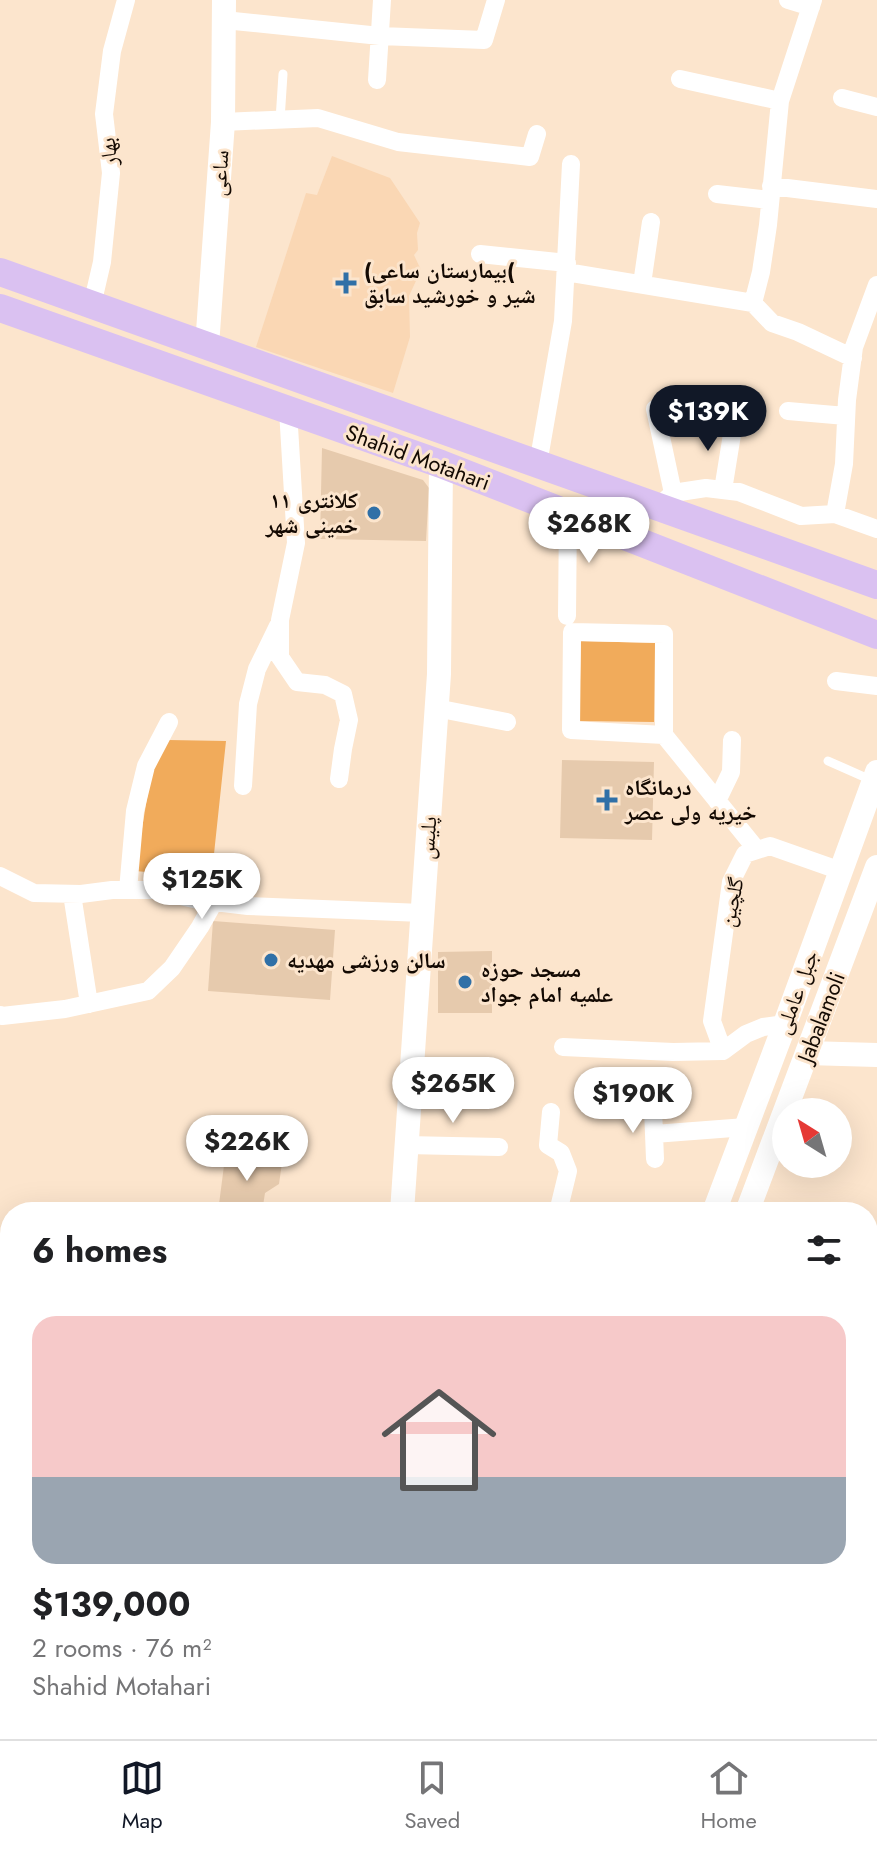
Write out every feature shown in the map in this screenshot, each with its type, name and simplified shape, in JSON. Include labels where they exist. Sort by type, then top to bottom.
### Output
[{"type":"main road","name":"Shahid Motahari","points":[[0,272],[538,464],[666,500],[877,585]]},
{"type":"main road","points":[[79,336],[92,305]]},
{"type":"main road","name":"Shahid Motahari","points":[[0,308],[441,464],[877,635]]},
{"type":"street","name":"بهار","points":[[92,305],[102,262],[111,173],[104,114],[112,51],[126,0]]},
{"type":"street","points":[[377,80],[382,0]]},
{"type":"street","points":[[224,10],[380,36],[484,40],[496,0]]},
{"type":"street","points":[[753,303],[761,272],[780,101],[812,3],[788,0]]},
{"type":"street","name":"ساعی","points":[[207,346],[223,122],[224,10]]},
{"type":"street","points":[[680,79],[780,101]]},
{"type":"street","points":[[842,98],[877,107]]},
{"type":"street","points":[[223,122],[318,118],[398,142],[530,157],[537,134]]},
{"type":"street","points":[[538,464],[563,321],[571,164]]},
{"type":"street","points":[[717,194],[771,193],[877,199]]},
{"type":"street","points":[[642,284],[651,222]]},
{"type":"street","points":[[480,254],[753,303],[772,323],[853,358]]},
{"type":"street","points":[[835,514],[844,464],[854,347],[877,285]]},
{"type":"street","points":[[655,409],[666,500],[706,488],[739,492],[801,516],[835,514],[877,529]]},
{"type":"street","points":[[288,410],[296,543],[280,620],[280,657],[297,682],[325,685],[343,694],[349,720],[339,779]]},
{"type":"street","points":[[788,411],[846,416]]},
{"type":"street","points":[[723,490],[734,422]]},
{"type":"street","name":"پلیس","points":[[403,1202],[439,674],[441,464]]},
{"type":"street","points":[[567,616],[568,514]]},
{"type":"street","points":[[243,786],[248,704],[257,669],[280,620]]},
{"type":"street","points":[[664,735],[571,730],[572,632],[664,634],[664,735],[757,850]]},
{"type":"street","points":[[836,681],[877,686]]},
{"type":"street","points":[[436,708],[507,722]]},
{"type":"street","points":[[128,890],[138,796],[146,766],[169,722]]},
{"type":"street","points":[[717,801],[731,772],[732,740]]},
{"type":"street","name":"جبل عاملی","points":[[718,1202],[875,777]]},
{"type":"street","name":"گلچین","points":[[723,1051],[712,1021],[731,882],[745,854],[770,846],[841,871]]},
{"type":"street","name":"Jabalamoli","points":[[751,1202],[876,873]]},
{"type":"street","points":[[0,876],[34,893],[154,890],[248,906],[422,913]]},
{"type":"street","points":[[72,894],[89,1004]]},
{"type":"street","points":[[0,1015],[49,1011],[148,991],[172,968],[214,902]]},
{"type":"street","points":[[563,1047],[723,1051],[746,1034],[763,1027],[785,1024]]},
{"type":"street","points":[[807,1053],[877,1055]]},
{"type":"street","points":[[653,1109],[655,1159]]},
{"type":"street","points":[[551,1112],[548,1145],[561,1153],[568,1171],[560,1202]]},
{"type":"street","points":[[654,1134],[746,1127]]},
{"type":"street","points":[[406,1145],[499,1147]]},
{"type":"lane","points":[[280,120],[283,74]]},
{"type":"lane","points":[[828,761],[875,777]]},
{"type":"shaded area","name":"(بیمارستان ساعی( شیر و خورشید سابق","points":[[332,156],[390,178],[420,223],[418,250],[414,255],[421,270],[409,296],[410,337],[393,393],[256,347],[306,193],[317,195]]},
{"type":"shaded area","points":[[581,641],[655,643],[654,722],[579,721]]},
{"type":"shaded area","points":[[168,740],[226,741],[211,882],[185,882],[158,873],[135,871],[151,774]]},
{"type":"building","name":"کلانتری ۱۱ خمینی شهر","points":[[322,448],[423,480],[429,488],[426,541],[320,539]]},
{"type":"building","name":"درمانگاه خیریه ولی عصر","points":[[562,760],[654,762],[652,840],[560,838]]},
{"type":"building","name":"سالن ورزشی مهدیه","points":[[213,921],[335,930],[330,1000],[208,991]]},
{"type":"building","name":"مسجد حوزه علمیه امام جواد","points":[[492,951],[492,1013],[438,1013],[438,952]]},
{"type":"building","points":[[226,1150],[246,1153],[245,1164],[254,1165],[254,1159],[282,1163],[279,1184],[265,1193],[264,1202],[219,1202]]},
{"type":"place","name":"(بیمارستان ساعی( شیر و خورشید سابق","points":[[346,283]]},
{"type":"place","name":"کلانتری ۱۱ خمینی شهر","points":[[374,513]]},
{"type":"place","name":"درمانگاه خیریه ولی عصر","points":[[607,800]]},
{"type":"place","name":"سالن ورزشی مهدیه","points":[[271,960]]},
{"type":"place","name":"مسجد حوزه علمیه امام جواد","points":[[465,982]]}]
